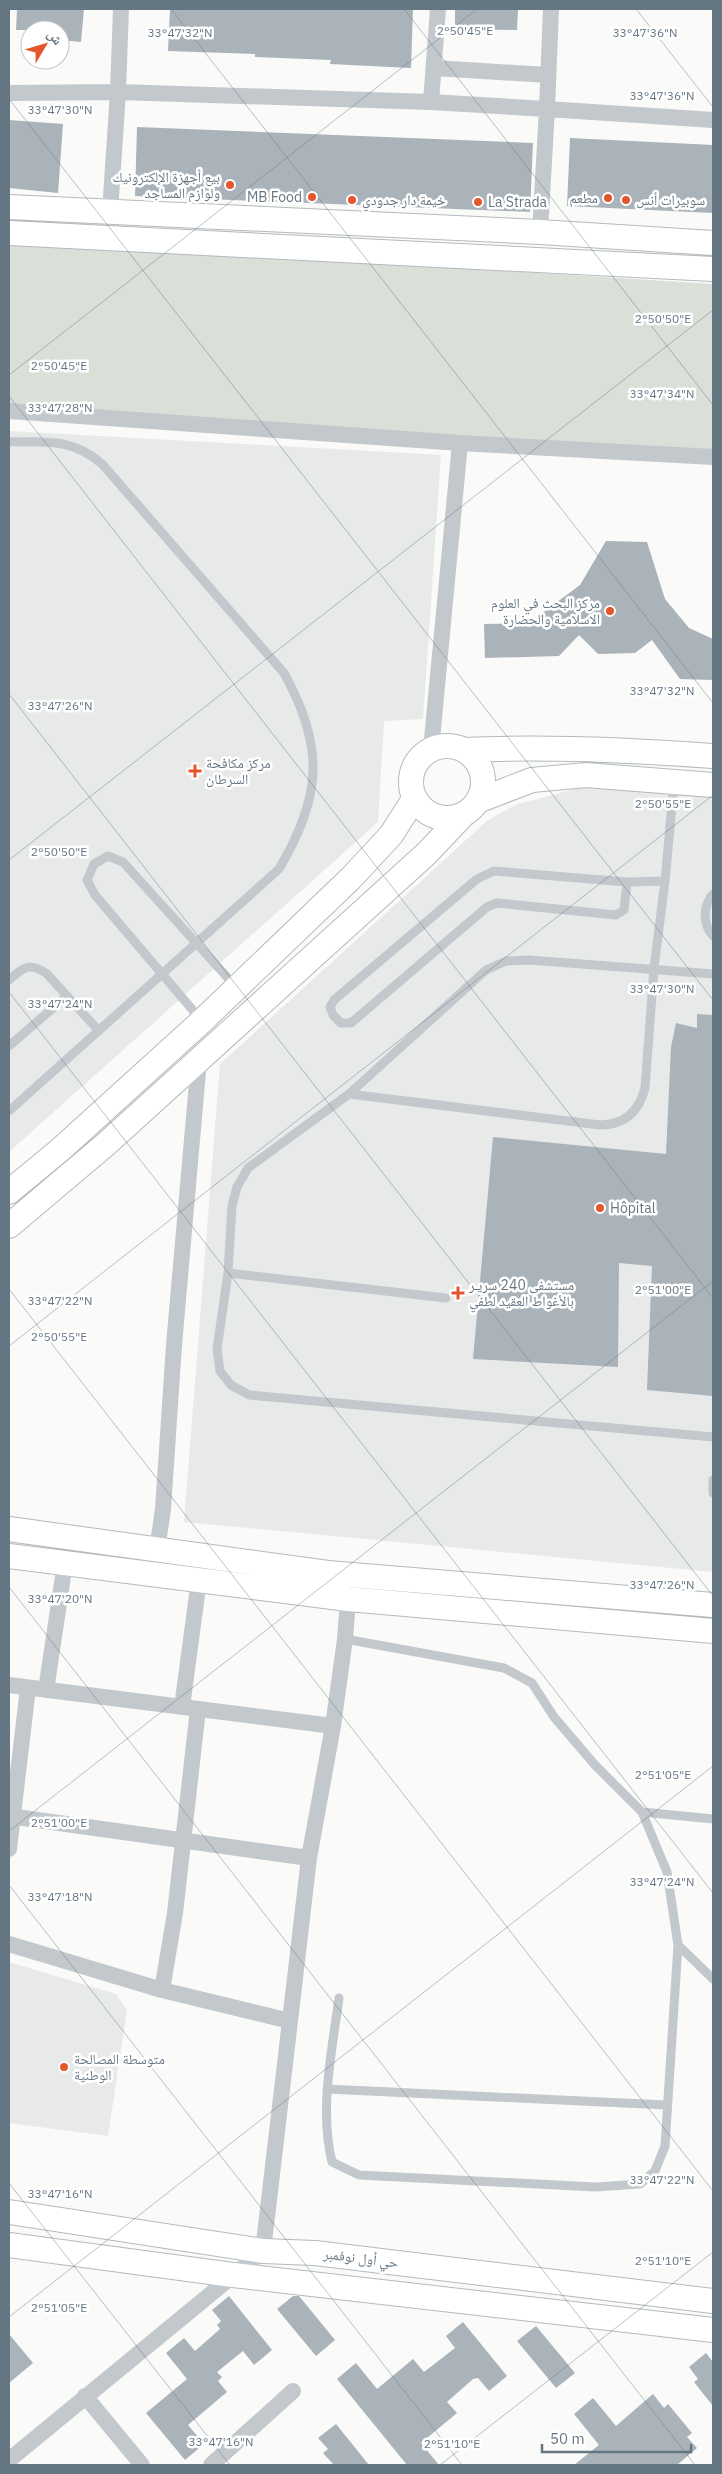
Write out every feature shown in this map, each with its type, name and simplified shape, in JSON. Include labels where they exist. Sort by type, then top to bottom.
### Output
[{"type":"street","points":[[110,212],[121,9]]},
{"type":"street","points":[[431,102],[438,9]]},
{"type":"street","points":[[540,232],[551,9]]},
{"type":"street","points":[[435,68],[548,75]]},
{"type":"street","points":[[9,93],[118,92],[431,102],[713,120]]},
{"type":"street","points":[[9,207],[540,232],[713,243]]},
{"type":"street","points":[[9,233],[713,269]]},
{"type":"street","points":[[9,412],[460,443],[713,457]]},
{"type":"street","points":[[431,750],[460,443]]},
{"type":"street","points":[[9,1226],[72,1174],[199,1060],[426,854],[472,808],[484,777],[474,757],[464,750],[453,746],[442,746],[431,750],[422,756],[413,771],[411,788],[414,799],[430,815],[453,819],[472,808],[532,780],[586,775],[713,785]]},
{"type":"street","points":[[464,750],[586,747],[713,756]]},
{"type":"street","points":[[9,1192],[61,1149],[202,1021],[351,878],[391,835],[414,799]]},
{"type":"street","points":[[157,1550],[163,1509],[174,1345],[199,1060]]},
{"type":"street","points":[[9,1529],[328,1573],[713,1605]]},
{"type":"street","points":[[9,1556],[348,1599],[713,1631]]},
{"type":"street","points":[[46,1690],[64,1563]]},
{"type":"street","points":[[9,2460],[263,2251],[309,1858],[334,1726],[345,1639],[350,1574]]},
{"type":"street","points":[[162,1990],[184,1840],[190,1708],[199,1580]]},
{"type":"street","points":[[9,1685],[334,1726]]},
{"type":"street","points":[[9,1849],[11,1817],[28,1688]]},
{"type":"street","points":[[11,1817],[309,1858]]},
{"type":"street","points":[[9,1944],[162,1990],[290,2021]]},
{"type":"street","name":"حي أول نوفمبر","points":[[9,2212],[263,2251],[315,2253],[713,2301]]},
{"type":"street","points":[[9,2245],[233,2275],[713,2330]]},
{"type":"street","points":[[211,2465],[293,2391]]},
{"type":"street","points":[[85,2396],[142,2465]]},
{"type":"lane","points":[[9,442],[59,443],[76,446],[90,453],[103,465],[284,673],[298,699],[308,724],[314,752],[314,778],[302,827],[279,869],[9,1111]]},
{"type":"lane","points":[[349,1094],[600,1125],[614,1125],[632,1115],[642,1101],[645,1088],[654,968],[665,882],[674,782]]},
{"type":"lane","points":[[202,1021],[95,895],[88,880],[94,864],[108,856],[123,862],[195,944],[237,988]]},
{"type":"lane","points":[[627,882],[624,910],[616,915],[497,903],[487,907],[351,1022],[341,1023],[333,1015],[330,1008],[334,1000],[477,878],[494,871],[627,882],[665,882]]},
{"type":"lane","points":[[713,894],[708,901],[705,918],[713,936]]},
{"type":"lane","points":[[713,974],[654,968],[529,960],[506,961],[486,970],[349,1094],[248,1168],[237,1187],[232,1206],[228,1274],[217,1349],[220,1370],[231,1385],[249,1395],[713,1437]]},
{"type":"lane","points":[[9,980],[24,967],[35,966],[46,973],[99,1032]]},
{"type":"lane","points":[[9,1046],[67,996]]},
{"type":"lane","points":[[228,1274],[446,1298]]},
{"type":"lane","points":[[713,1480],[713,1493]]},
{"type":"lane","points":[[339,1998],[327,2088],[327,2142],[332,2162],[359,2175],[596,2187],[640,2184],[655,2171],[665,2146],[666,2105],[678,1945],[667,1872],[642,1812],[596,1765],[560,1724],[532,1683],[504,1668],[345,1639]]},
{"type":"lane","points":[[642,1812],[713,1819]]},
{"type":"lane","points":[[678,1945],[713,1980]]},
{"type":"lane","points":[[327,2088],[666,2105]]},
{"type":"shaded area","points":[[9,239],[713,284],[713,463],[9,406]]},
{"type":"shaded area","name":"مركز مكافحة السرطان","points":[[9,431],[441,455],[423,719],[384,721],[378,822],[9,1152]]},
{"type":"shaded area","name":"مستشفى 240 سريـر بالأغواط العقيد لطفي","points":[[586,786],[713,796],[713,1572],[184,1522],[220,1064],[488,820],[518,804]]},
{"type":"shaded area","name":"متوسطة المصالحة الوطنية","points":[[9,1962],[116,1994],[127,2010],[108,2136],[9,2123]]},
{"type":"building","points":[[17,9],[84,9],[81,42],[70,41],[70,20],[20,20],[20,30],[16,30]]},
{"type":"building","points":[[170,9],[413,9],[411,68],[330,64],[331,60],[255,57],[255,54],[168,51]]},
{"type":"building","points":[[455,9],[518,9],[517,30],[455,29]]},
{"type":"building","points":[[9,120],[63,124],[58,193],[9,188]]},
{"type":"building","points":[[137,127],[533,143],[530,212],[135,196]]},
{"type":"building","points":[[570,138],[713,145],[713,213],[567,206]]},
{"type":"building","name":"مركز البحث في العلوم الاسلامية والحضارة","points":[[606,541],[647,542],[665,599],[689,628],[713,639],[713,680],[680,679],[652,640],[635,653],[598,654],[579,635],[559,656],[485,658],[484,624],[529,623],[580,585]]},
{"type":"building","name":"Hôpital","points":[[697,1014],[713,1015],[713,1396],[647,1390],[652,1266],[619,1263],[618,1367],[473,1359],[493,1137],[666,1154],[671,1047],[676,1023],[697,1028]]},
{"type":"building","points":[[229,2296],[272,2350],[254,2365],[243,2351],[217,2372],[222,2377],[218,2381],[227,2392],[188,2425],[204,2444],[185,2460],[146,2413],[187,2379],[166,2353],[184,2338],[195,2351],[220,2329],[217,2325],[221,2321],[212,2310]]},
{"type":"building","points":[[293,2296],[299,2296],[335,2340],[316,2356],[277,2309]]},
{"type":"building","points":[[463,2322],[507,2376],[489,2391],[478,2378],[473,2379],[447,2402],[457,2413],[421,2443],[439,2465],[407,2465],[337,2379],[356,2363],[377,2389],[413,2359],[424,2372],[455,2348],[446,2336]]},
{"type":"building","points":[[536,2326],[575,2373],[556,2388],[517,2341]]},
{"type":"building","points":[[9,2334],[33,2363],[9,2383]]},
{"type":"building","points":[[706,2353],[713,2362],[713,2406],[694,2382],[698,2379],[689,2367]]},
{"type":"building","points":[[653,2394],[664,2408],[668,2404],[692,2433],[687,2437],[697,2448],[677,2465],[574,2465],[599,2445],[574,2414],[593,2398],[616,2426]]},
{"type":"building","points":[[336,2424],[369,2465],[334,2465],[323,2453],[328,2449],[318,2438]]},
{"type":"place","name":"بيع أجهزة الإلكترونيك ولوازم المساجد","points":[[230,185]]},
{"type":"place","name":"MB Food","points":[[312,197]]},
{"type":"place","name":"مطعم","points":[[608,198]]},
{"type":"place","name":"خيمة دار جدودي","points":[[352,200]]},
{"type":"place","name":"سوبيرات أنس","points":[[626,200]]},
{"type":"place","name":"La Strada","points":[[478,202]]},
{"type":"place","name":"مركز البحث في العلوم الاسلامية والحضارة","points":[[610,611]]},
{"type":"place","name":"مركز مكافحة السرطان","points":[[195,771]]},
{"type":"place","name":"Hôpital","points":[[600,1208]]},
{"type":"place","name":"مستشفى 240 سريـر بالأغواط العقيد لطفي","points":[[458,1293]]},
{"type":"place","name":"متوسطة المصالحة الوطنية","points":[[64,2067]]}]
